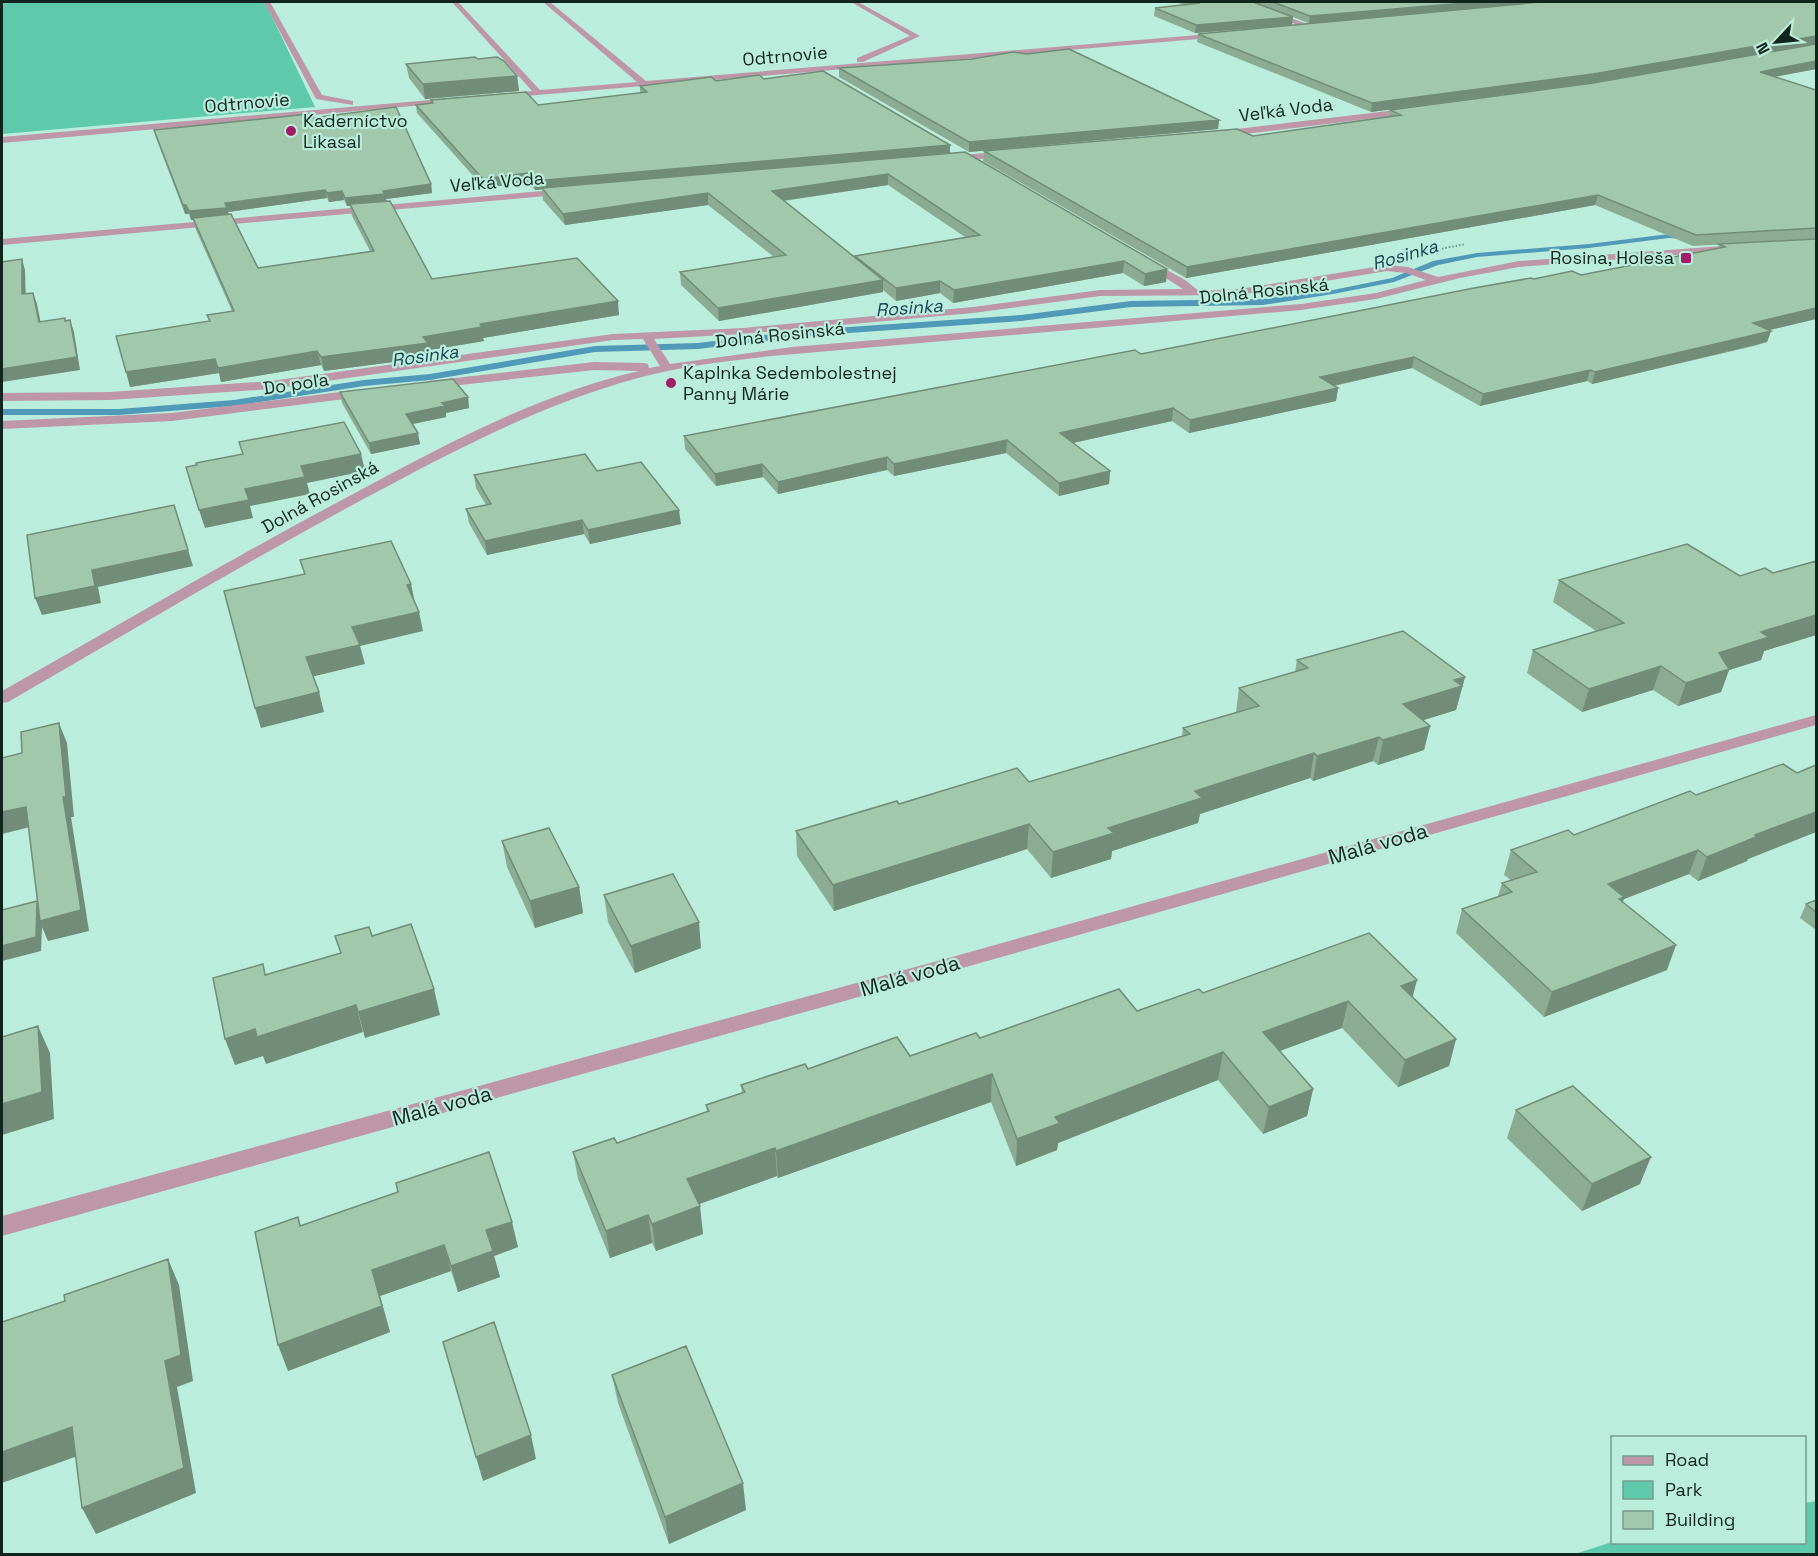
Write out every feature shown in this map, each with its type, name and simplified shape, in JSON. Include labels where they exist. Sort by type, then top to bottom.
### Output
[{"type":"street","points":[[267,2],[319,97],[375,107]]},
{"type":"street","points":[[455,2],[538,93]]},
{"type":"street","points":[[546,2],[644,84]]},
{"type":"street","points":[[844,66],[916,36],[854,2]]},
{"type":"street","points":[[1243,2],[1311,27]]},
{"type":"street","points":[[1288,29],[1321,26]]},
{"type":"street","name":"Odtrnovie","points":[[492,97],[1229,34]]},
{"type":"street","points":[[816,69],[836,81]]},
{"type":"street","name":"Odtrnovie","points":[[2,140],[468,99]]},
{"type":"street","name":"Veľká Voda","points":[[1212,135],[1282,129],[1419,110]]},
{"type":"street","points":[[948,146],[988,170]]},
{"type":"street","points":[[944,160],[1015,153]]},
{"type":"street","name":"Veľká Voda","points":[[2,242],[577,191]]},
{"type":"street","name":"Dolná Rosinská","points":[[2,698],[292,532],[406,471],[501,426],[572,396],[634,376],[714,360],[1202,304],[1336,303],[1488,269],[1581,257],[1746,248]]},
{"type":"street","points":[[1140,258],[1181,282],[1202,304]]},
{"type":"street","points":[[2,398],[110,396],[260,386],[411,367],[575,341],[650,342],[742,331],[973,310],[1100,293],[1170,291],[1202,304],[1239,292],[1380,269],[1414,272],[1438,280]]},
{"type":"street","points":[[650,342],[667,368]]},
{"type":"street","points":[[424,386],[594,366],[667,368]]},
{"type":"street","name":"Do poľa","points":[[2,425],[172,417],[380,391]]},
{"type":"street","name":"Malá voda","points":[[2,1226],[952,964],[1816,720]]},
{"type":"green space","points":[[2,2],[265,2],[315,107],[2,134]]},
{"type":"green space","points":[[1816,1501],[1816,1554],[1575,1554],[1611,1542],[1806,1544],[1806,1503]]},
{"type":"building","points":[[1196,2],[1253,2],[1293,17],[1196,25],[1155,8],[1200,3]]},
{"type":"building","points":[[1273,2],[1477,2],[1310,16]]},
{"type":"building","points":[[1541,2],[1816,2],[1816,36],[1593,74],[1372,103],[1198,34]]},
{"type":"building","points":[[1816,44],[1816,61],[1760,72],[1816,90],[1816,228],[1696,235],[1598,195],[1187,267],[984,151],[1237,129],[1253,136],[1401,115],[1390,110],[1593,83]]},
{"type":"building","points":[[1069,49],[1219,120],[969,142],[839,68],[972,59],[1013,52],[1027,54]]},
{"type":"building","points":[[475,57],[478,59],[497,57],[504,61],[517,76],[423,84],[406,64]]},
{"type":"building","points":[[823,71],[950,145],[534,181],[527,173],[483,179],[416,105],[433,103],[431,100],[526,92],[538,105],[647,92],[640,86],[711,77],[716,81],[759,75],[764,79]]},
{"type":"building","points":[[396,107],[431,184],[383,191],[385,194],[345,198],[342,191],[327,193],[325,190],[225,203],[227,208],[189,211],[186,205],[183,205],[154,130],[309,114],[312,118]]},
{"type":"building","points":[[965,152],[1167,269],[1145,274],[1124,261],[954,290],[940,281],[896,288],[855,256],[980,235],[888,174],[772,191],[883,280],[718,308],[680,272],[786,255],[708,193],[563,214],[542,188]]},
{"type":"building","points":[[390,201],[432,279],[577,258],[618,301],[480,324],[482,327],[423,337],[428,343],[321,357],[317,351],[218,368],[215,359],[126,372],[116,336],[210,321],[207,315],[234,311],[193,218],[231,214],[258,268],[374,251],[350,204]]},
{"type":"building","points":[[1816,239],[1816,308],[1753,323],[1771,331],[1595,372],[1590,370],[1483,394],[1414,357],[1320,377],[1338,388],[1190,420],[1173,408],[1060,433],[1110,471],[1059,483],[1007,440],[894,464],[887,457],[778,482],[762,464],[715,474],[684,436],[1135,350],[1141,354],[1474,288],[1572,271],[1581,275],[1725,247],[1719,244]]},
{"type":"building","points":[[22,259],[22,294],[33,293],[39,322],[65,318],[65,321],[70,320],[77,357],[2,369],[2,262]]},
{"type":"building","points":[[453,379],[468,397],[442,403],[445,406],[406,414],[418,433],[369,443],[340,392]]},
{"type":"building","points":[[344,422],[361,454],[301,466],[305,477],[245,489],[249,500],[199,510],[186,467],[243,454],[239,442]]},
{"type":"building","points":[[585,454],[597,471],[641,462],[679,510],[588,530],[582,520],[485,541],[466,509],[491,504],[474,475]]},
{"type":"building","points":[[174,505],[188,550],[92,570],[95,586],[35,598],[27,535]]},
{"type":"building","points":[[391,541],[411,584],[407,585],[419,612],[352,627],[360,645],[306,657],[319,692],[255,708],[224,591],[305,574],[300,560]]},
{"type":"building","points":[[1687,544],[1740,576],[1765,568],[1773,573],[1816,561],[1816,615],[1761,632],[1769,637],[1719,653],[1729,669],[1686,683],[1661,666],[1589,689],[1533,650],[1624,623],[1559,580]]},
{"type":"building","points":[[1403,631],[1465,677],[1454,680],[1462,686],[1403,704],[1430,726],[1383,740],[1379,737],[1317,756],[1314,753],[1195,791],[1202,798],[1108,828],[1114,833],[1053,852],[1029,824],[833,885],[796,831],[897,801],[899,804],[1017,768],[1029,782],[1190,734],[1183,728],[1259,706],[1239,688],[1308,668],[1297,660]]},
{"type":"building","points":[[59,723],[66,797],[63,797],[81,910],[40,921],[26,807],[2,812],[2,758],[22,753],[21,732]]},
{"type":"building","points":[[1783,764],[1797,773],[1816,765],[1816,812],[1755,835],[1756,837],[1707,857],[1698,850],[1608,884],[1624,897],[1619,899],[1676,945],[1552,992],[1462,909],[1512,892],[1502,883],[1537,872],[1511,850],[1568,830],[1574,835],[1690,791],[1696,795]]},
{"type":"building","points":[[549,828],[579,887],[530,901],[502,841]]},
{"type":"building","points":[[673,874],[699,922],[631,946],[604,895]]},
{"type":"building","points":[[1816,900],[1816,912],[1806,904]]},
{"type":"building","points":[[37,901],[36,937],[2,946],[2,910]]},
{"type":"building","points":[[411,924],[434,989],[358,1012],[356,1005],[257,1037],[255,1029],[225,1039],[213,978],[263,964],[265,975],[341,953],[335,936],[369,927],[372,936]]},
{"type":"building","points":[[1369,933],[1417,980],[1401,986],[1456,1039],[1405,1060],[1348,1001],[1263,1032],[1313,1089],[1269,1107],[1223,1052],[1055,1117],[1060,1123],[1017,1139],[992,1074],[776,1151],[775,1148],[687,1179],[700,1206],[652,1224],[648,1215],[606,1231],[573,1152],[614,1138],[617,1143],[709,1111],[706,1105],[745,1092],[741,1085],[805,1064],[808,1069],[897,1037],[910,1056],[976,1033],[980,1038],[1119,989],[1137,1011],[1199,989],[1203,993]]},
{"type":"building","points":[[38,1026],[42,1092],[2,1104],[2,1037]]},
{"type":"building","points":[[1573,1086],[1651,1157],[1592,1184],[1516,1110]]},
{"type":"building","points":[[489,1152],[512,1222],[486,1230],[493,1251],[451,1266],[444,1245],[372,1270],[382,1306],[278,1345],[255,1232],[298,1217],[300,1226],[398,1192],[396,1183]]},
{"type":"building","points":[[168,1259],[181,1355],[165,1361],[184,1468],[82,1508],[72,1427],[2,1452],[2,1322],[65,1301],[64,1295]]},
{"type":"building","points":[[494,1322],[531,1435],[476,1457],[443,1342]]},
{"type":"building","points":[[686,1346],[743,1483],[665,1517],[612,1375]]},
{"type":"waterway","name":"Rosinka","points":[[2,412],[119,412],[234,403],[364,383],[430,377],[595,349],[698,346],[806,333],[1021,318],[1131,304],[1263,302],[1394,280],[1436,263],[1477,255],[1589,246],[1669,236],[1689,237]]},
{"type":"place","name":"Kaderníctvo Likasal","points":[[291,131]]},
{"type":"place","name":"Rosina, Holeša","points":[[1686,258]]},
{"type":"place","name":"Kaplnka Sedembolestnej Panny Márie","points":[[671,383]]}]
